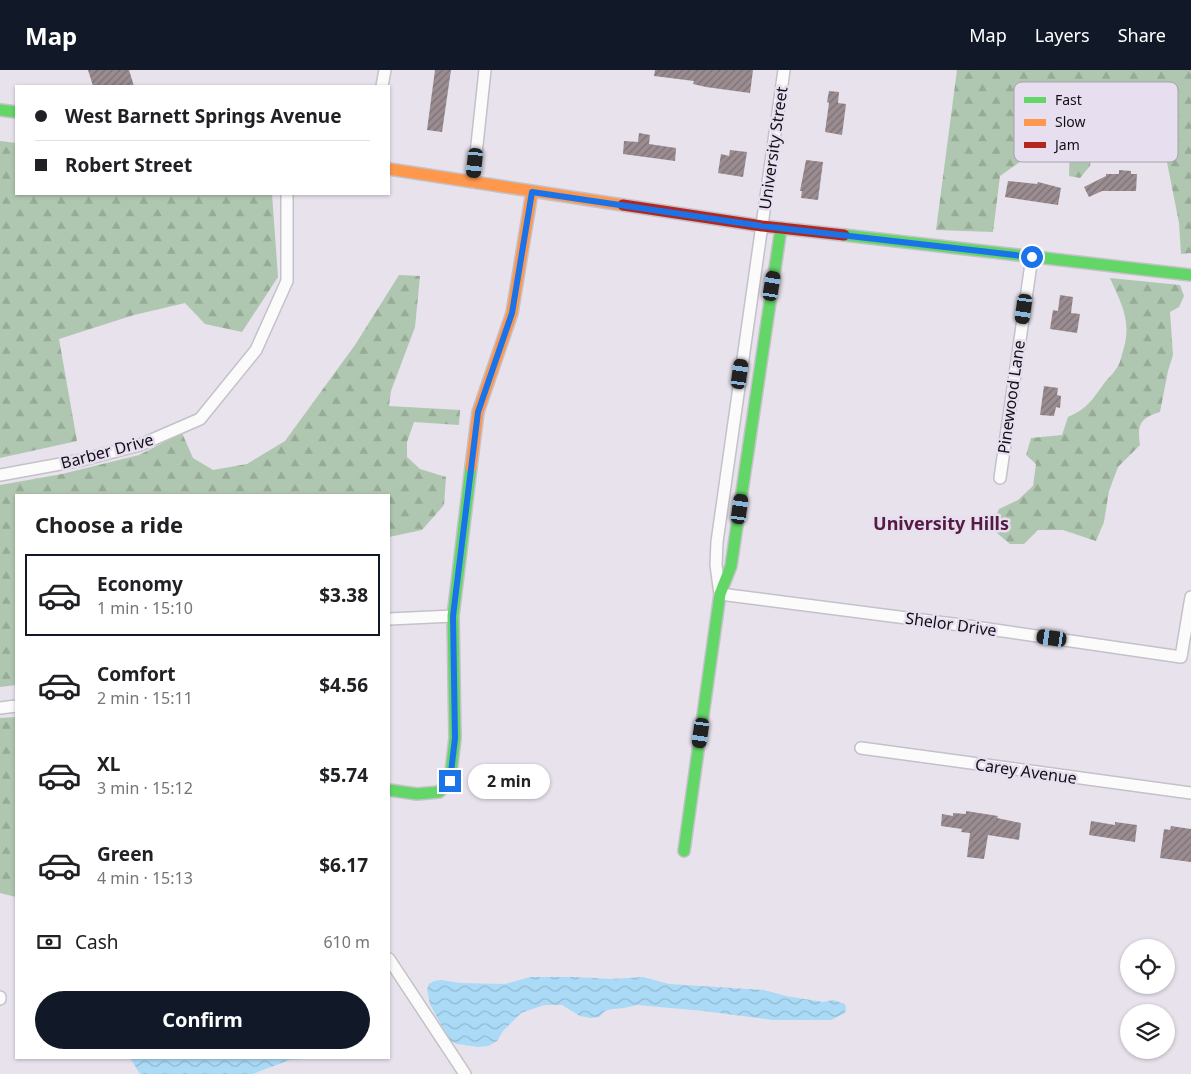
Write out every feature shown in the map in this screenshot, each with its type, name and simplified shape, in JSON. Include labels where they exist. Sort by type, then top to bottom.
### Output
[{"type":"street","points":[[382,85],[385,70]]},
{"type":"street","points":[[473,182],[485,70]]},
{"type":"street","name":"University Street","points":[[720,594],[716,565],[717,542],[784,70]]},
{"type":"street","points":[[0,110],[15,112]]},
{"type":"street","points":[[390,169],[762,226],[1191,275]]},
{"type":"street","points":[[390,790],[417,794],[439,792],[450,781],[455,738],[453,616],[478,412],[512,313],[532,192]]},
{"type":"street","name":"Barber Drive","points":[[0,475],[82,460],[140,445],[200,419],[256,350],[287,281],[287,195]]},
{"type":"street","points":[[684,851],[720,594],[731,566],[781,228]]},
{"type":"street","name":"Pinewood Lane","points":[[1000,478],[1032,257]]},
{"type":"street","name":"Shelor Drive","points":[[720,594],[961,625],[1181,658],[1191,597]]},
{"type":"street","points":[[390,619],[453,616]]},
{"type":"street","points":[[0,708],[15,706]]},
{"type":"street","name":"Carey Avenue","points":[[861,748],[1191,793]]},
{"type":"street","points":[[390,961],[465,1074]]},
{"type":"green space","points":[[957,70],[1191,70],[1191,253],[1181,254],[1179,223],[1167,162],[1178,162],[1178,82],[1014,82],[1014,162],[1020,162],[1000,176],[993,232],[936,230]]},
{"type":"green space","points":[[0,141],[15,143],[15,195],[272,195],[278,277],[242,332],[205,324],[185,303],[134,315],[59,339],[77,441],[0,458]]},
{"type":"green space","points":[[1069,162],[1091,162],[1090,166],[1080,178],[1069,176]]},
{"type":"green space","points":[[399,275],[420,276],[415,327],[391,391],[389,406],[460,410],[459,425],[414,422],[407,442],[407,457],[420,469],[446,477],[444,505],[422,530],[390,537],[390,494],[15,494],[15,685],[0,687],[0,485],[62,474],[139,455],[182,433],[193,458],[213,470],[247,464],[285,441],[355,345]]},
{"type":"green space","points":[[1110,278],[1180,285],[1184,296],[1179,307],[1170,312],[1173,355],[1160,412],[1153,414],[1141,423],[1139,432],[1140,445],[1118,467],[1109,491],[1104,522],[1096,541],[1063,530],[1038,530],[1024,544],[1010,544],[991,528],[999,509],[1018,500],[1033,486],[1036,464],[1026,455],[1031,438],[1062,435],[1068,417],[1081,410],[1090,402],[1119,363],[1126,341],[1126,322],[1122,305]]},
{"type":"green space","points":[[15,717],[15,897],[0,893],[0,718]]},
{"type":"water","points":[[530,977],[611,979],[643,977],[669,984],[764,990],[823,1002],[833,1000],[845,1004],[846,1008],[845,1013],[831,1020],[773,1020],[637,1005],[612,1009],[605,1011],[599,1017],[591,1018],[580,1016],[562,1005],[544,1005],[521,1013],[503,1031],[497,1041],[488,1046],[478,1047],[457,1044],[449,1040],[430,1004],[427,989],[429,984],[441,980],[460,983],[505,984]]},
{"type":"water","points":[[131,1059],[304,1059],[289,1060],[253,1074],[140,1074]]},
{"type":"building","points":[[88,70],[129,70],[134,85],[93,85]]},
{"type":"building","points":[[435,70],[451,70],[442,132],[427,130]]},
{"type":"building","points":[[655,70],[753,70],[750,93],[706,87],[693,84],[694,81],[654,76]]},
{"type":"building","points":[[829,91],[839,92],[838,103],[846,104],[842,135],[825,132]]},
{"type":"building","points":[[639,133],[650,135],[649,144],[676,148],[675,161],[623,154],[624,141],[638,142]]},
{"type":"building","points":[[730,150],[747,152],[743,177],[718,173],[721,154],[729,156]]},
{"type":"building","points":[[806,160],[823,162],[818,200],[801,198],[802,191],[800,191]]},
{"type":"building","points":[[1119,170],[1131,171],[1131,174],[1137,174],[1136,191],[1102,191],[1089,197],[1084,187],[1106,176],[1106,174],[1119,174]]},
{"type":"building","points":[[1008,181],[1037,184],[1038,182],[1061,188],[1058,205],[1005,197]]},
{"type":"building","points":[[1060,295],[1073,297],[1071,313],[1080,314],[1077,333],[1050,329],[1053,310],[1058,311]]},
{"type":"building","points":[[1044,386],[1058,388],[1057,395],[1061,396],[1060,408],[1056,407],[1054,416],[1040,415]]},
{"type":"building","points":[[966,811],[998,816],[997,818],[1021,823],[1019,840],[988,835],[984,859],[967,857],[970,833],[961,832],[962,829],[941,826],[942,814],[953,816],[953,813],[966,814]]},
{"type":"building","points":[[1091,821],[1115,825],[1115,822],[1137,825],[1135,842],[1089,835]]},
{"type":"building","points":[[1171,826],[1191,829],[1191,862],[1160,858],[1164,829],[1170,830]]},
{"type":"traffic: fast","points":[[0,110],[15,112]]},
{"type":"traffic: fast","points":[[684,851],[720,594],[731,566],[781,228]]},
{"type":"traffic: fast","points":[[844,235],[1191,275]]},
{"type":"traffic: fast","points":[[390,790],[417,794],[439,792],[450,781],[455,738],[453,616],[471,467]]},
{"type":"traffic: slow","points":[[390,169],[623,205]]},
{"type":"traffic: slow","points":[[471,467],[478,412],[512,313],[532,192]]},
{"type":"traffic: jam","points":[[623,205],[762,226],[844,235]]},
{"type":"district","name":"University Hills","points":[[941,523]]},
{"type":"route","points":[[450,781],[455,738],[453,616],[478,412],[512,313],[532,192],[762,226],[1032,257]]}]
